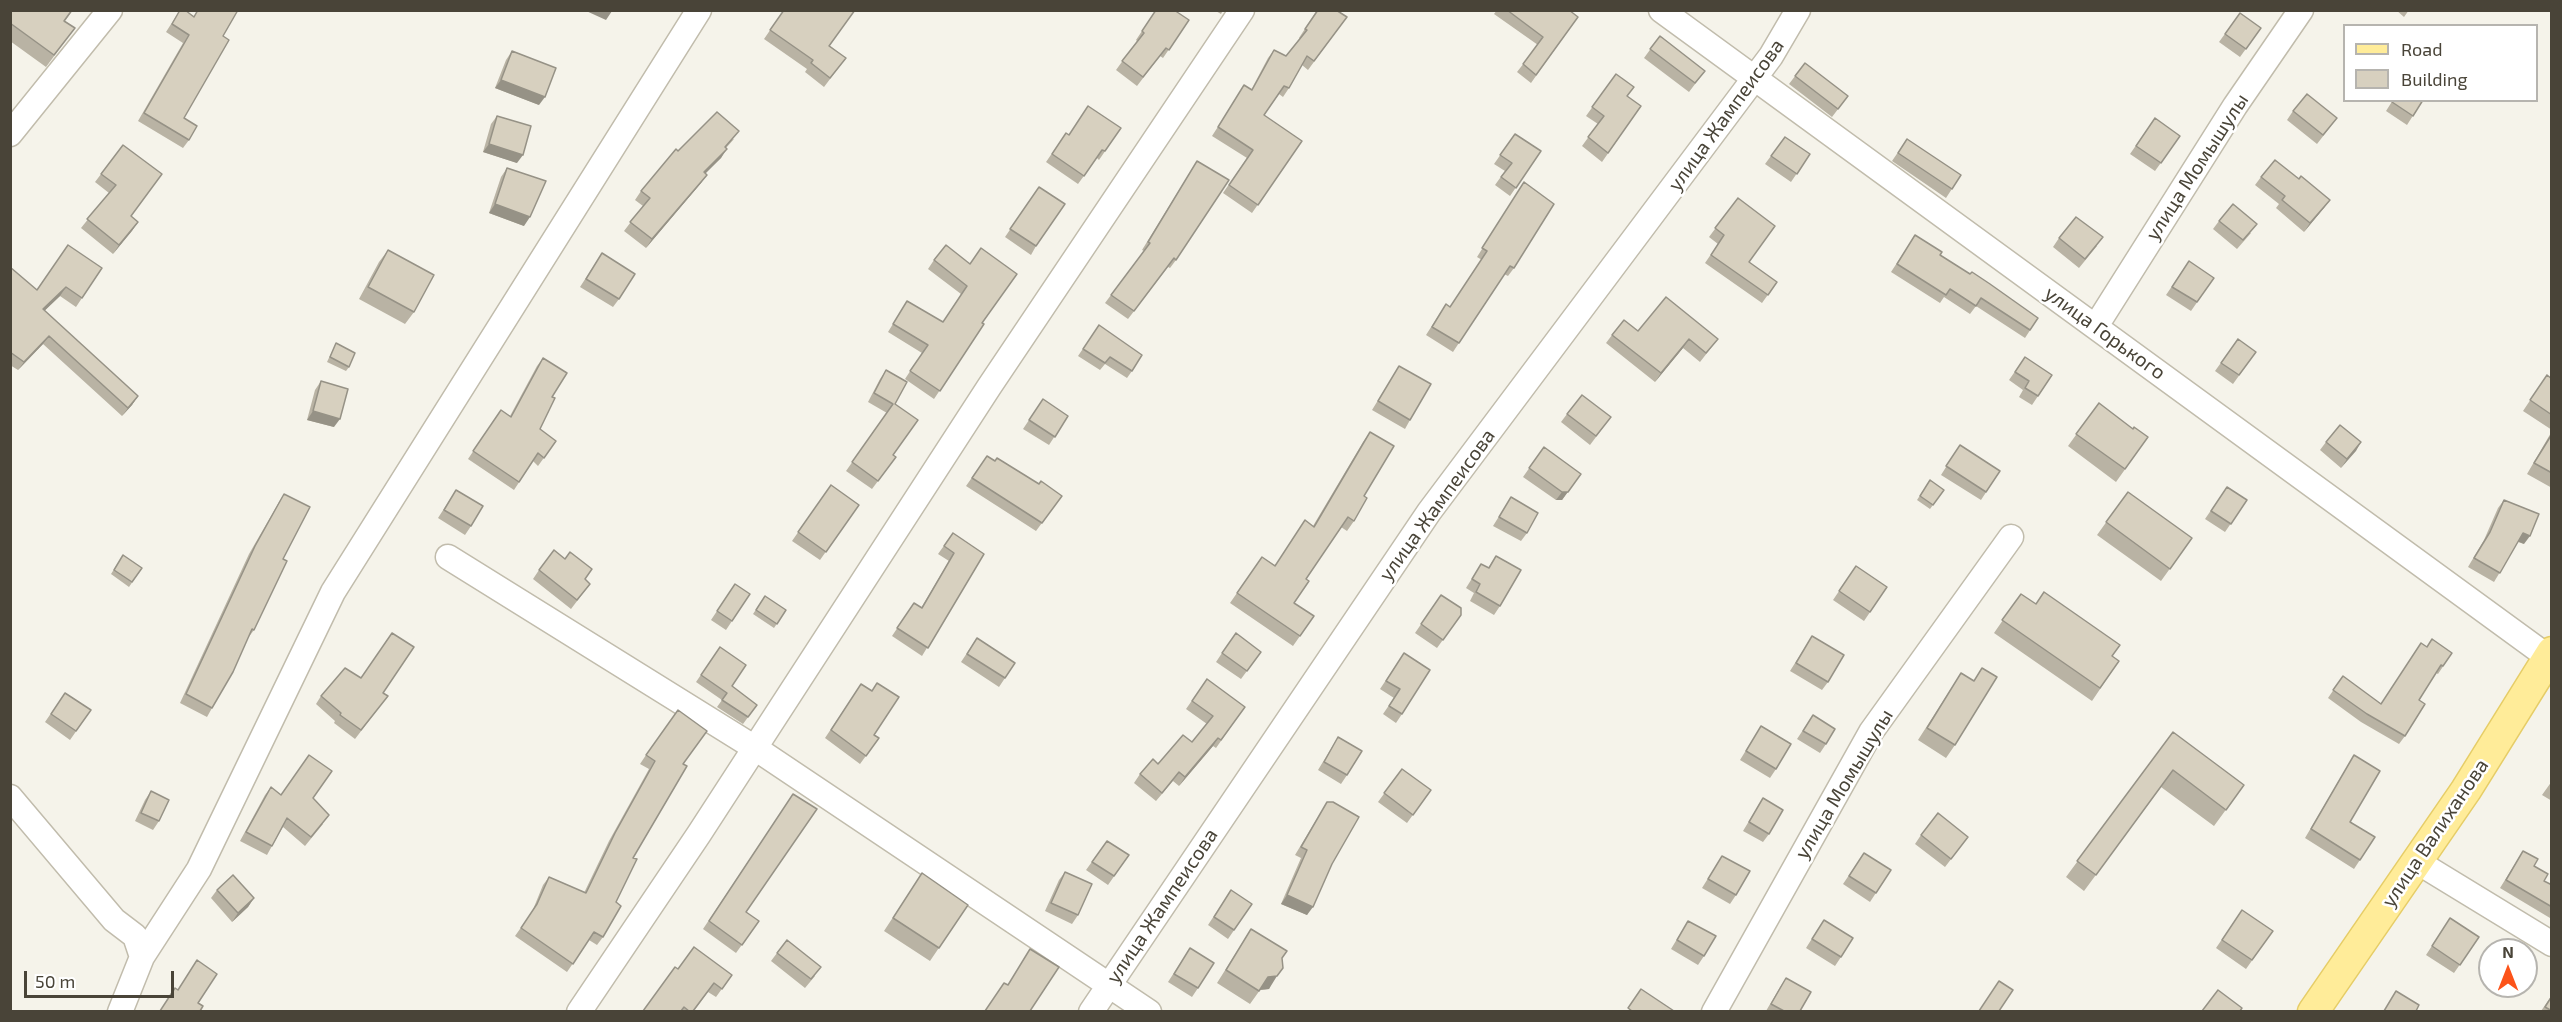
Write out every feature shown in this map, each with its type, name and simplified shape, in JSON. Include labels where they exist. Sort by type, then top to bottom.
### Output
[{"type":"main road","name":"улица Валиханова","points":[[2313,1011],[2466,790],[2550,655]]},
{"type":"street","points":[[10,134],[110,10]]},
{"type":"street","points":[[120,1011],[142,957],[199,869],[333,592],[699,10]]},
{"type":"street","points":[[579,1011],[755,747],[989,387],[1242,10]]},
{"type":"street","name":"улица Горького","points":[[1661,10],[1753,80],[2550,655]]},
{"type":"street","name":"улица Жампеисова","points":[[1091,1011],[1429,512],[1771,56],[1798,10]]},
{"type":"street","name":"улица Момышулы","points":[[2096,326],[2235,106],[2301,10]]},
{"type":"street","name":"улица Момышулы","points":[[1714,1011],[1871,732],[2011,537]]},
{"type":"street","points":[[448,557],[755,747],[1149,1011]]},
{"type":"street","points":[[10,797],[114,920],[135,936],[142,957]]},
{"type":"street","points":[[2416,861],[2552,944]]},
{"type":"building","points":[[10,10],[72,10],[64,21],[75,28],[54,55],[10,23]]},
{"type":"building","points":[[180,10],[185,10],[194,17],[198,10],[238,10],[223,36],[229,40],[184,118],[197,126],[189,140],[144,113],[189,35],[172,24]]},
{"type":"building","points":[[784,10],[855,10],[829,46],[846,58],[830,78],[811,63],[813,60],[770,30]]},
{"type":"building","points":[[1156,10],[1174,10],[1189,20],[1169,50],[1166,48],[1143,77],[1122,61],[1144,33],[1142,31]]},
{"type":"building","points":[[1318,10],[1336,10],[1347,17],[1314,61],[1307,56],[1289,88],[1284,86],[1264,115],[1302,141],[1258,205],[1229,185],[1253,150],[1218,127],[1244,85],[1252,90],[1274,50],[1286,56],[1307,30],[1305,29]]},
{"type":"building","points":[[1507,10],[1569,10],[1578,17],[1536,75],[1523,64],[1543,37]]},
{"type":"building","points":[[2240,13],[2261,28],[2246,49],[2225,34]]},
{"type":"building","points":[[1660,36],[1705,71],[1695,83],[1650,49]]},
{"type":"building","points":[[512,51],[556,68],[545,97],[501,80]]},
{"type":"building","points":[[1805,63],[1848,96],[1838,109],[1795,76]]},
{"type":"building","points":[[1616,74],[1634,87],[1627,96],[1641,106],[1608,153],[1588,137],[1604,116],[1592,107]]},
{"type":"building","points":[[2307,94],[2337,118],[2323,135],[2293,111]]},
{"type":"building","points":[[2392,102],[2422,102],[2413,116]]},
{"type":"building","points":[[1088,106],[1121,128],[1084,176],[1052,154],[1066,133],[1069,135]]},
{"type":"building","points":[[717,112],[739,131],[725,147],[727,149],[704,172],[707,175],[652,239],[630,222],[650,198],[641,191],[676,149],[678,151]]},
{"type":"building","points":[[497,116],[531,126],[523,155],[489,144]]},
{"type":"building","points":[[2155,118],[2180,136],[2161,163],[2136,146]]},
{"type":"building","points":[[1515,134],[1541,151],[1516,188],[1501,177],[1512,163],[1500,155]]},
{"type":"building","points":[[1785,137],[1810,154],[1797,174],[1771,156]]},
{"type":"building","points":[[1907,139],[1961,175],[1952,189],[1898,153]]},
{"type":"building","points":[[123,145],[162,174],[131,216],[138,222],[119,245],[87,219],[116,185],[101,174]]},
{"type":"building","points":[[2275,160],[2299,179],[2301,176],[2330,200],[2310,223],[2282,200],[2285,196],[2261,177]]},
{"type":"building","points":[[1197,161],[1229,180],[1176,260],[1174,258],[1134,311],[1111,295],[1150,243],[1148,242]]},
{"type":"building","points":[[507,168],[546,181],[530,217],[495,204]]},
{"type":"building","points":[[1524,182],[1554,204],[1514,268],[1510,266],[1459,343],[1432,327],[1446,304],[1450,307],[1487,251],[1482,248]]},
{"type":"building","points":[[1039,187],[1065,204],[1036,246],[1010,229]]},
{"type":"building","points":[[1738,198],[1775,226],[1749,262],[1777,282],[1768,295],[1711,255],[1724,235],[1715,228]]},
{"type":"building","points":[[2233,204],[2257,224],[2243,240],[2219,221]]},
{"type":"building","points":[[2076,217],[2103,237],[2085,259],[2059,238]]},
{"type":"building","points":[[1915,235],[1942,252],[1940,255],[1970,274],[1972,272],[2038,318],[2030,330],[1981,298],[1976,306],[1950,289],[1946,295],[1897,264]]},
{"type":"building","points":[[68,245],[102,268],[82,298],[66,287],[43,309],[138,396],[128,408],[49,336],[24,362],[10,352],[10,267],[37,290]]},
{"type":"building","points":[[946,245],[970,264],[981,248],[1017,274],[982,323],[984,324],[940,391],[910,371],[928,345],[893,324],[907,301],[943,322],[967,286],[934,260]]},
{"type":"building","points":[[388,250],[434,275],[414,312],[368,287]]},
{"type":"building","points":[[602,253],[635,274],[619,299],[586,279]]},
{"type":"building","points":[[2189,261],[2214,278],[2197,302],[2172,287]]},
{"type":"building","points":[[1666,297],[1718,339],[1706,353],[1689,339],[1661,373],[1612,335],[1624,320],[1638,331]]},
{"type":"building","points":[[1099,325],[1142,355],[1132,371],[1110,357],[1105,363],[1083,349]]},
{"type":"building","points":[[2238,339],[2256,352],[2239,375],[2221,363]]},
{"type":"building","points":[[336,343],[355,353],[349,367],[330,357]]},
{"type":"building","points":[[2025,357],[2052,375],[2038,396],[2025,388],[2029,381],[2015,372]]},
{"type":"building","points":[[543,358],[567,373],[552,397],[555,398],[540,429],[556,441],[544,458],[538,453],[519,482],[473,451],[501,410],[511,417]]},
{"type":"building","points":[[1399,366],[1431,384],[1410,420],[1378,401]]},
{"type":"building","points":[[886,370],[907,382],[895,404],[918,420],[893,455],[896,457],[878,481],[852,462],[893,404],[874,393]]},
{"type":"building","points":[[2547,375],[2552,379],[2552,415],[2530,400]]},
{"type":"building","points":[[321,381],[348,389],[340,419],[313,411]]},
{"type":"building","points":[[1582,395],[1611,417],[1596,436],[1567,414]]},
{"type":"building","points":[[1043,399],[1068,416],[1055,437],[1029,420]]},
{"type":"building","points":[[2099,403],[2133,429],[2134,427],[2148,437],[2125,469],[2076,434]]},
{"type":"building","points":[[2340,425],[2361,442],[2347,459],[2326,442]]},
{"type":"building","points":[[1370,432],[1394,446],[1364,496],[1367,498],[1354,521],[1348,517],[1306,579],[1309,581],[1294,603],[1314,616],[1300,636],[1237,593],[1262,557],[1275,566],[1305,520],[1314,527]]},
{"type":"building","points":[[2552,434],[2552,473],[2534,463]]},
{"type":"building","points":[[1960,445],[2000,471],[1986,492],[1946,466]]},
{"type":"building","points":[[1544,447],[1581,474],[1568,492],[1562,492],[1529,468]]},
{"type":"building","points":[[987,456],[995,461],[997,458],[1039,484],[1041,481],[1062,496],[1042,523],[972,478]]},
{"type":"building","points":[[1930,480],[1944,490],[1933,505],[1920,496]]},
{"type":"building","points":[[831,485],[859,505],[826,552],[798,532]]},
{"type":"building","points":[[2227,487],[2247,500],[2231,524],[2211,511]]},
{"type":"building","points":[[456,490],[483,506],[471,526],[444,510]]},
{"type":"building","points":[[2128,492],[2192,538],[2170,569],[2106,522]]},
{"type":"building","points":[[284,494],[310,507],[283,559],[287,561],[254,630],[252,629],[233,672],[212,708],[186,694],[255,546]]},
{"type":"building","points":[[1511,497],[1538,513],[1527,533],[1499,517]]},
{"type":"building","points":[[2504,500],[2539,514],[2530,536],[2523,533],[2500,573],[2474,558],[2490,532]]},
{"type":"building","points":[[953,533],[984,554],[928,648],[897,628],[914,603],[922,608],[954,553],[944,546]]},
{"type":"building","points":[[554,550],[565,559],[570,552],[592,569],[585,579],[590,584],[577,600],[539,570]]},
{"type":"building","points":[[123,555],[142,568],[132,582],[114,570]]},
{"type":"building","points":[[1496,556],[1521,570],[1500,606],[1476,592],[1480,584],[1472,579],[1481,564],[1489,568]]},
{"type":"building","points":[[1856,566],[1887,587],[1870,612],[1839,591]]},
{"type":"building","points":[[735,584],[750,594],[732,621],[717,611]]},
{"type":"building","points":[[2044,592],[2120,645],[2112,656],[2119,661],[2100,688],[2002,620],[2021,594],[2036,604]]},
{"type":"building","points":[[1441,595],[1461,608],[1461,615],[1443,640],[1421,624]]},
{"type":"building","points":[[765,596],[786,610],[777,624],[756,610]]},
{"type":"building","points":[[392,633],[414,647],[383,693],[388,696],[361,730],[340,715],[341,713],[321,696],[345,668],[361,678]]},
{"type":"building","points":[[1236,633],[1261,652],[1247,671],[1222,653]]},
{"type":"building","points":[[1812,636],[1844,655],[1828,682],[1796,663]]},
{"type":"building","points":[[977,638],[1015,663],[1005,678],[967,654]]},
{"type":"building","points":[[2432,639],[2452,653],[2443,666],[2441,665],[2419,700],[2425,704],[2405,736],[2367,714],[2333,690],[2343,676],[2381,704],[2421,643],[2427,647]]},
{"type":"building","points":[[720,647],[746,665],[732,686],[757,705],[748,717],[722,700],[727,693],[701,675]]},
{"type":"building","points":[[1404,653],[1430,670],[1402,714],[1389,706],[1400,689],[1386,681]]},
{"type":"building","points":[[1982,668],[1997,677],[1955,745],[1927,728],[1961,673],[1974,681]]},
{"type":"building","points":[[1207,679],[1245,707],[1221,740],[1218,738],[1185,777],[1179,772],[1162,793],[1140,774],[1153,759],[1158,764],[1183,735],[1192,742],[1213,716],[1192,701]]},
{"type":"building","points":[[877,683],[899,697],[874,735],[879,738],[866,756],[831,730],[861,684],[872,691]]},
{"type":"building","points":[[65,693],[91,710],[76,731],[51,714]]},
{"type":"building","points":[[678,710],[707,731],[683,764],[687,766],[633,858],[637,859],[616,902],[621,906],[603,937],[594,932],[573,964],[521,928],[537,904],[549,877],[586,893],[615,833],[655,761],[646,755]]},
{"type":"building","points":[[1813,715],[1835,729],[1826,744],[1803,731]]},
{"type":"building","points":[[1761,726],[1791,744],[1776,769],[1746,751]]},
{"type":"building","points":[[2173,732],[2244,785],[2226,810],[2173,770],[2096,875],[2077,861]]},
{"type":"building","points":[[1338,737],[1362,751],[1347,775],[1324,762]]},
{"type":"building","points":[[309,755],[332,771],[313,798],[329,815],[311,837],[287,818],[272,846],[246,832],[271,787],[281,795]]},
{"type":"building","points":[[2354,755],[2380,771],[2350,822],[2375,837],[2360,860],[2311,829]]},
{"type":"building","points":[[1402,769],[1431,790],[1413,815],[1384,793]]},
{"type":"building","points":[[151,791],[169,800],[159,821],[141,813]]},
{"type":"building","points":[[793,794],[817,809],[746,912],[759,921],[742,945],[709,921]]},
{"type":"building","points":[[1763,798],[1783,810],[1769,834],[1749,822]]},
{"type":"building","points":[[1327,802],[1333,802],[1359,817],[1332,864],[1313,907],[1287,895],[1307,850],[1301,847]]},
{"type":"building","points":[[1938,813],[1968,837],[1951,859],[1921,835]]},
{"type":"building","points":[[1107,841],[1129,855],[1114,876],[1092,862]]},
{"type":"building","points":[[2523,851],[2538,859],[2534,866],[2548,874],[2544,881],[2552,885],[2552,907],[2506,880]]},
{"type":"building","points":[[1864,853],[1891,870],[1876,893],[1849,876]]},
{"type":"building","points":[[1722,856],[1750,871],[1736,895],[1708,879]]},
{"type":"building","points":[[1065,872],[1092,884],[1078,915],[1051,903]]},
{"type":"building","points":[[922,873],[968,905],[939,948],[893,918]]},
{"type":"building","points":[[233,875],[254,898],[238,913],[217,890]]},
{"type":"building","points":[[1231,890],[1252,904],[1234,930],[1214,917]]},
{"type":"building","points":[[2242,910],[2273,931],[2252,960],[2222,940]]},
{"type":"building","points":[[2450,918],[2479,937],[2460,965],[2432,946]]},
{"type":"building","points":[[1824,920],[1853,938],[1841,957],[1812,939]]},
{"type":"building","points":[[1688,921],[1716,936],[1704,956],[1677,940]]},
{"type":"building","points":[[1251,929],[1287,951],[1282,958],[1283,968],[1277,976],[1268,977],[1259,991],[1226,970]]},
{"type":"building","points":[[787,940],[821,967],[811,979],[777,953]]},
{"type":"building","points":[[694,947],[732,975],[722,989],[714,983],[693,1011],[684,1007],[681,1011],[643,1011],[675,967],[678,969]]},
{"type":"building","points":[[1190,948],[1214,963],[1198,988],[1174,974]]},
{"type":"building","points":[[1030,949],[1059,967],[1030,1011],[985,1011],[1004,983],[1008,985]]},
{"type":"building","points":[[197,960],[217,974],[198,1003],[203,1006],[200,1011],[160,1011],[175,988],[178,990]]},
{"type":"building","points":[[1786,978],[1811,992],[1800,1011],[1784,1011],[1771,1004]]},
{"type":"building","points":[[1999,981],[2013,990],[1999,1011],[1979,1011]]},
{"type":"building","points":[[1641,989],[1674,1011],[1632,1011],[1628,1008]]},
{"type":"building","points":[[2218,990],[2242,1008],[2240,1011],[2202,1011]]},
{"type":"building","points":[[2396,991],[2419,1005],[2416,1011],[2384,1011]]},
{"type":"building","points":[[2552,996],[2552,1011],[2545,1007]]}]
